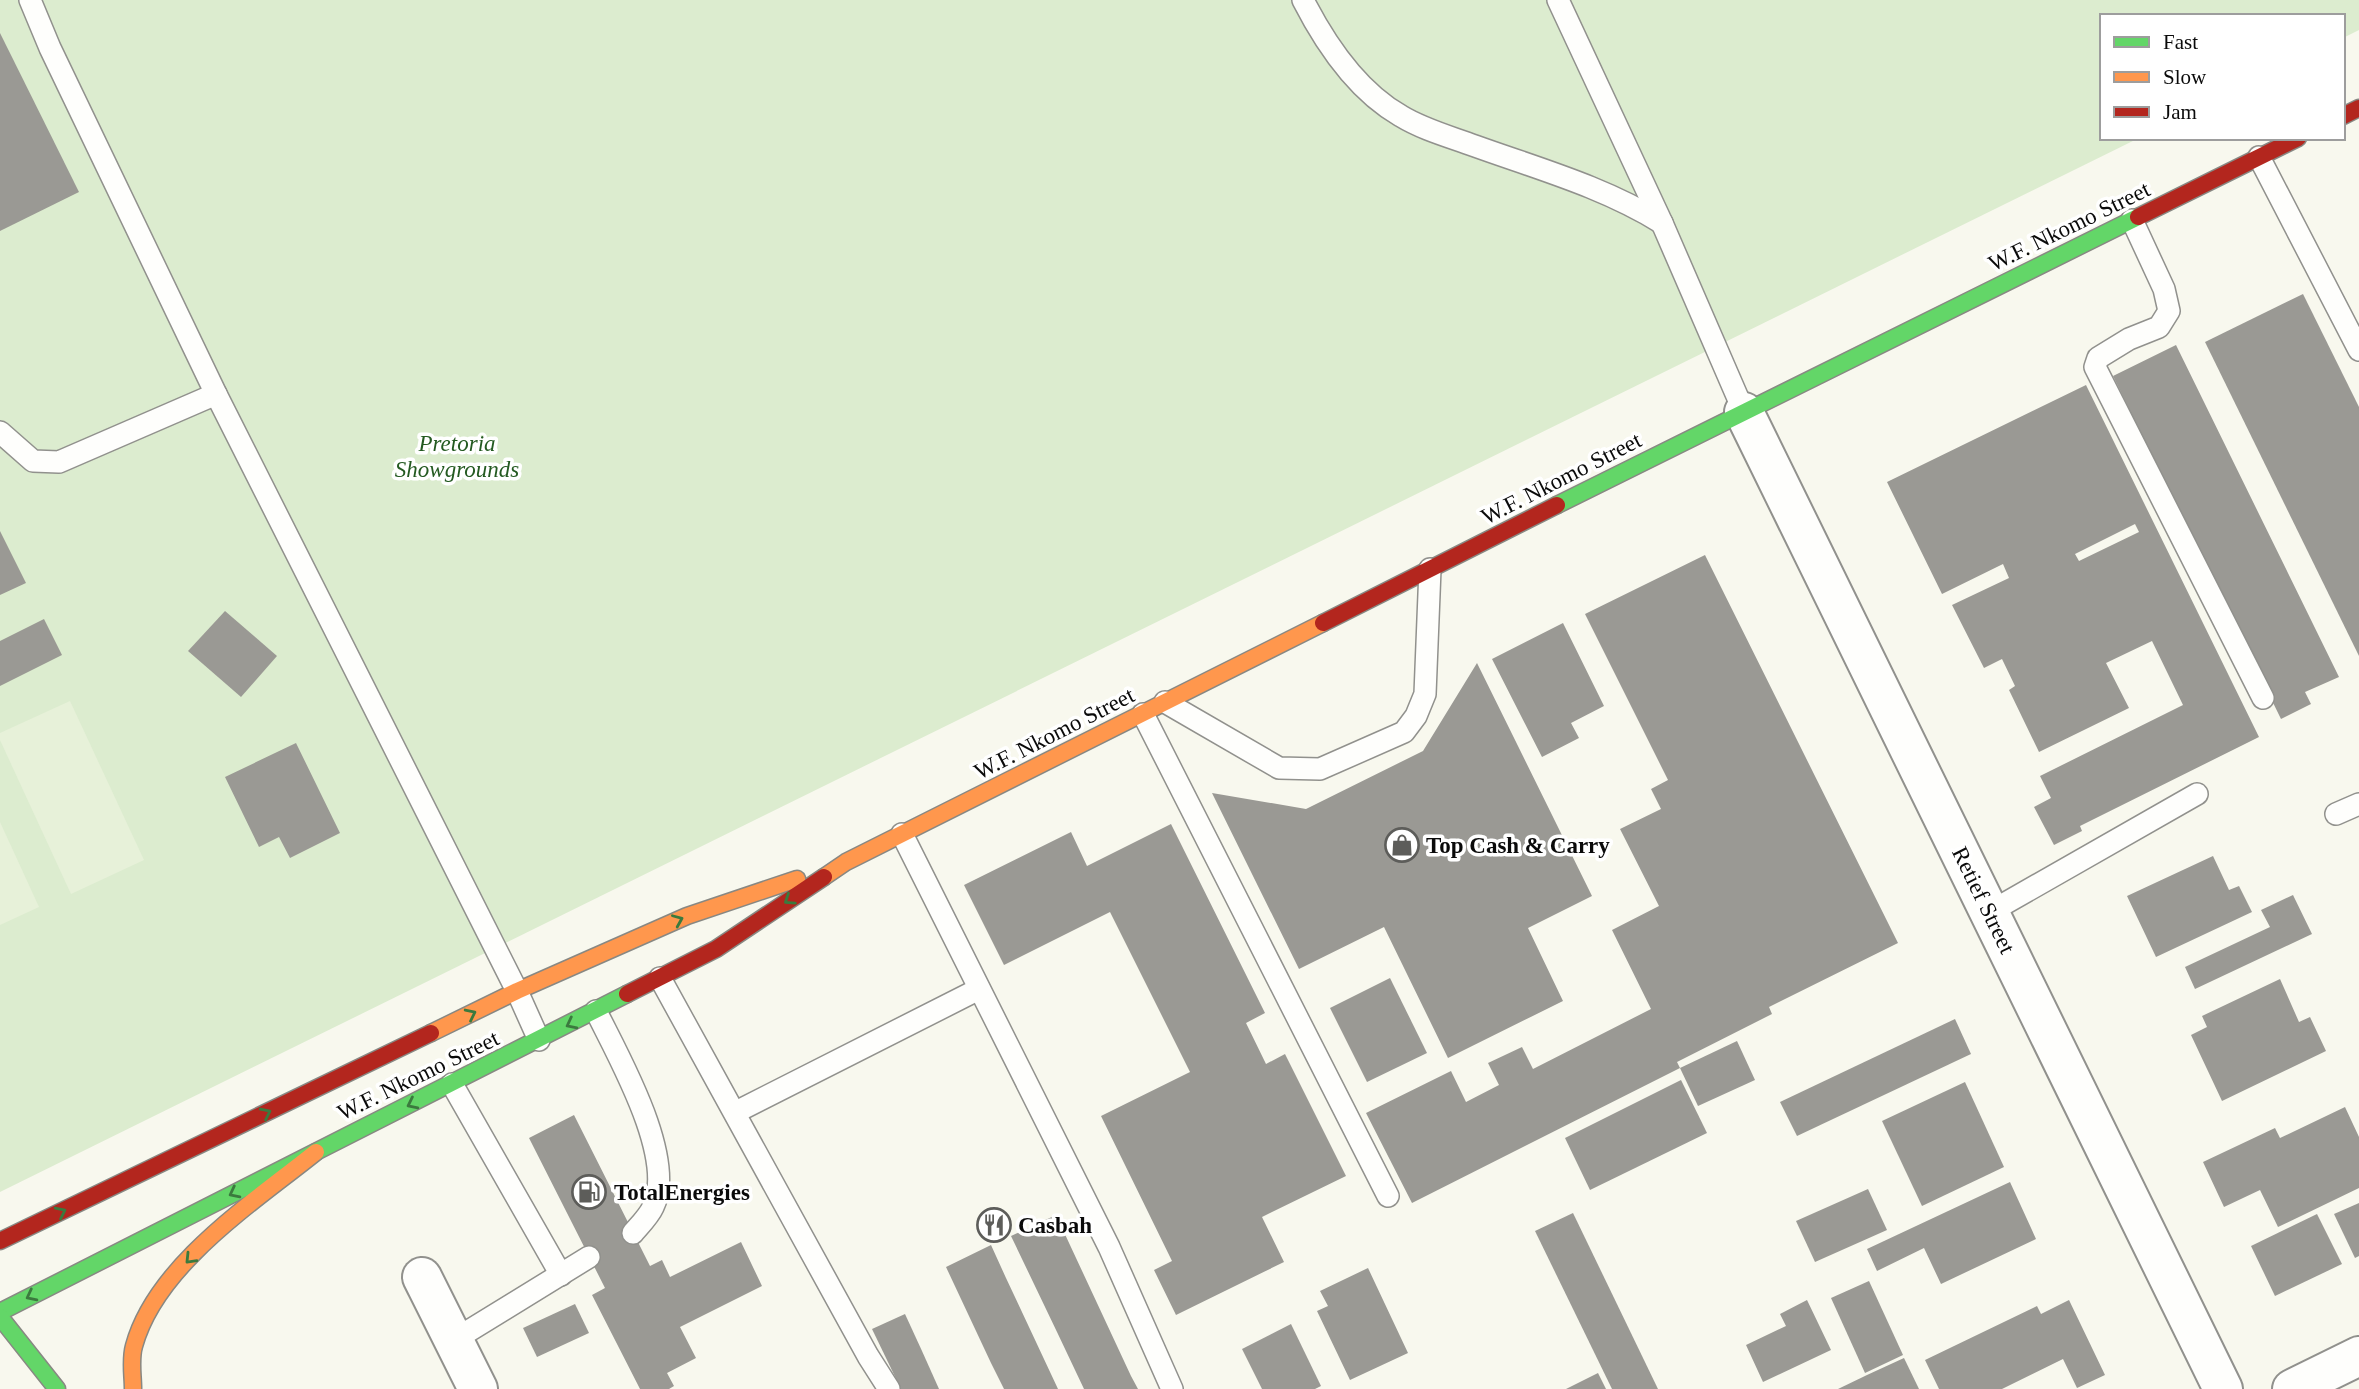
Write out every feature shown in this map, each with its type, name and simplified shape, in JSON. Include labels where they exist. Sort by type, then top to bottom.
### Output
[{"type":"main road","name":"W.F. Nkomo Street","points":[[0,1315],[716,949],[846,862],[2294,140]]},
{"type":"main road","name":"W.F. Nkomo Street","points":[[0,1241],[517,991],[687,916],[846,862]]},
{"type":"main road","points":[[134,1389],[134,1347],[155,1300],[190,1257],[316,1152]]},
{"type":"main road","points":[[0,1315],[57,1389]]},
{"type":"street","name":"Retief Street","points":[[1744,412],[2223,1389]]},
{"type":"street","points":[[422,1277],[478,1389]]},
{"type":"street","points":[[2292,1389],[2359,1356]]},
{"type":"lane","points":[[30,0],[50,48],[216,394],[517,991],[539,1040]]},
{"type":"lane","points":[[1303,0],[1348,71],[1372,95],[1401,116],[1448,136],[1590,186],[1636,207],[1662,223]]},
{"type":"lane","points":[[1558,0],[1662,223],[1744,412]]},
{"type":"lane","points":[[2259,158],[2359,350]]},
{"type":"lane","points":[[2132,220],[2164,289],[2169,311],[2159,327],[2098,358],[2095,367],[2263,698]]},
{"type":"lane","points":[[0,432],[33,461],[59,462],[216,394]]},
{"type":"lane","points":[[1165,702],[1279,768],[1320,769],[1404,732],[1416,716],[1425,694],[1430,569]]},
{"type":"lane","points":[[1143,714],[1388,1196]]},
{"type":"lane","points":[[1990,912],[2197,794]]},
{"type":"lane","points":[[2336,814],[2359,804]]},
{"type":"lane","points":[[902,834],[1109,1247],[1172,1389]]},
{"type":"lane","points":[[660,978],[868,1356],[889,1389]]},
{"type":"lane","points":[[736,1112],[979,989]]},
{"type":"lane","points":[[596,1011],[643,1108],[654,1148],[659,1185],[653,1206],[633,1233]]},
{"type":"lane","points":[[453,1084],[561,1275]]},
{"type":"lane","points":[[454,1340],[589,1257]]},
{"type":"green space","name":"Pretoria Showgrounds","points":[[0,0],[2359,0],[2359,30],[2345,37],[2345,14],[2100,14],[2100,140],[2135,140],[0,1192]]},
{"type":"green space","points":[[70,701],[144,860],[71,894],[0,740],[0,733]]},
{"type":"green space","points":[[0,822],[39,907],[0,925]]},
{"type":"building","points":[[0,33],[79,192],[0,231]]},
{"type":"building","points":[[2303,294],[2359,407],[2359,656],[2205,342]]},
{"type":"building","points":[[2176,345],[2339,677],[2305,692],[2311,704],[2281,719],[2113,376]]},
{"type":"building","points":[[2086,385],[2259,737],[2080,826],[2082,831],[2054,845],[2034,807],[2051,798],[2040,776],[2183,705],[2152,641],[2106,663],[2129,708],[2039,752],[2009,690],[2015,686],[2002,659],[1984,668],[1952,605],[2009,578],[2003,564],[1942,594],[1887,482]],"holes":[[[2135,524],[2139,532],[2079,561],[2075,554]]]},
{"type":"building","points":[[0,531],[26,583],[0,595]]},
{"type":"building","points":[[1705,555],[1898,943],[1769,1007],[1772,1014],[1677,1062],[1680,1068],[1412,1203],[1366,1113],[1451,1071],[1466,1102],[1499,1085],[1488,1063],[1522,1047],[1533,1069],[1651,1009],[1612,930],[1659,906],[1620,829],[1661,809],[1651,789],[1668,780],[1585,614]]},
{"type":"building","points":[[225,611],[277,656],[241,697],[188,651]]},
{"type":"building","points":[[44,619],[62,655],[0,686],[0,641]]},
{"type":"building","points":[[1563,623],[1604,706],[1571,723],[1579,738],[1542,757],[1492,659]]},
{"type":"building","points":[[1477,663],[1592,896],[1528,928],[1563,1001],[1448,1058],[1384,927],[1299,969],[1212,793],[1306,809],[1423,751]]},
{"type":"building","points":[[296,743],[340,833],[290,858],[279,837],[259,847],[225,777]]},
{"type":"building","points":[[1171,824],[1265,1013],[1246,1023],[1266,1064],[1285,1054],[1346,1176],[1262,1217],[1284,1262],[1176,1315],[1154,1270],[1172,1261],[1101,1116],[1190,1072],[1110,912],[1004,965],[964,885],[1071,832],[1087,866]]},
{"type":"building","points":[[2213,856],[2229,890],[2239,886],[2252,912],[2156,957],[2127,896]]},
{"type":"building","points":[[2293,895],[2312,934],[2195,989],[2185,967],[2270,927],[2261,910]]},
{"type":"building","points":[[1390,978],[1427,1053],[1367,1082],[1330,1008]]},
{"type":"building","points":[[2280,979],[2299,1022],[2310,1017],[2326,1051],[2222,1101],[2191,1035],[2207,1027],[2202,1016]]},
{"type":"building","points":[[1955,1019],[1971,1054],[1797,1136],[1780,1102]]},
{"type":"building","points":[[1737,1041],[1755,1080],[1698,1106],[1680,1068]]},
{"type":"building","points":[[1681,1080],[1707,1133],[1590,1190],[1565,1138]]},
{"type":"building","points":[[1965,1082],[2004,1167],[1922,1206],[1882,1121]]},
{"type":"building","points":[[2345,1107],[2359,1137],[2359,1188],[2278,1227],[2260,1190],[2224,1207],[2203,1162],[2275,1128],[2280,1138]]},
{"type":"building","points":[[574,1115],[650,1266],[662,1260],[670,1277],[741,1242],[762,1286],[680,1327],[696,1358],[667,1373],[674,1386],[669,1389],[640,1389],[592,1295],[605,1288],[529,1138]]},
{"type":"building","points":[[2010,1182],[2036,1239],[1941,1284],[1924,1248],[1877,1271],[1867,1249]]},
{"type":"building","points":[[1868,1189],[1887,1230],[1815,1262],[1796,1221]]},
{"type":"building","points":[[2359,1203],[2359,1256],[2355,1258],[2334,1214]]},
{"type":"building","points":[[1573,1213],[1658,1389],[1612,1389],[1535,1231]]},
{"type":"building","points":[[2317,1214],[2342,1264],[2275,1296],[2251,1246]]},
{"type":"building","points":[[1056,1215],[1138,1389],[1084,1389],[1011,1236]]},
{"type":"building","points":[[991,1245],[1058,1389],[1004,1389],[946,1267]]},
{"type":"building","points":[[1368,1268],[1408,1353],[1350,1380],[1317,1311],[1328,1306],[1320,1291]]},
{"type":"building","points":[[1869,1281],[1903,1355],[1865,1373],[1831,1298]]},
{"type":"building","points":[[1807,1300],[1831,1350],[1763,1382],[1746,1345],[1786,1326],[1780,1314]]},
{"type":"building","points":[[2069,1300],[2105,1375],[2077,1388],[2063,1359],[2002,1389],[1939,1389],[1925,1360],[2037,1306],[2041,1314]]},
{"type":"building","points":[[575,1304],[589,1333],[537,1357],[523,1328]]},
{"type":"building","points":[[905,1314],[939,1389],[901,1389],[872,1329]]},
{"type":"building","points":[[1291,1324],[1321,1386],[1315,1389],[1262,1389],[1242,1349]]},
{"type":"building","points":[[1904,1358],[1919,1389],[1838,1389],[1867,1375]]},
{"type":"building","points":[[1598,1373],[1606,1389],[1566,1389]]},
{"type":"traffic: fast","points":[[1557,505],[2138,217]]},
{"type":"traffic: fast","points":[[0,1312],[627,994]]},
{"type":"traffic: fast","points":[[0,1317],[57,1389]]},
{"type":"traffic: slow","points":[[824,877],[846,862],[1323,623]]},
{"type":"traffic: slow","points":[[431,1033],[517,991],[687,916],[797,879]]},
{"type":"traffic: slow","points":[[133,1389],[134,1346],[146,1316],[163,1289],[210,1237],[316,1152]]},
{"type":"traffic: jam","points":[[2345,115],[2359,108]]},
{"type":"traffic: jam","points":[[2138,217],[2294,140]]},
{"type":"traffic: jam","points":[[1323,623],[1557,505]]},
{"type":"traffic: jam","points":[[627,994],[716,949],[824,877]]},
{"type":"traffic: jam","points":[[0,1241],[431,1033]]},
{"type":"place","name":"Top Cash & Carry","points":[[1402,845]]},
{"type":"place","name":"TotalEnergies","points":[[589,1192]]},
{"type":"place","name":"Casbah","points":[[994,1225]]}]
